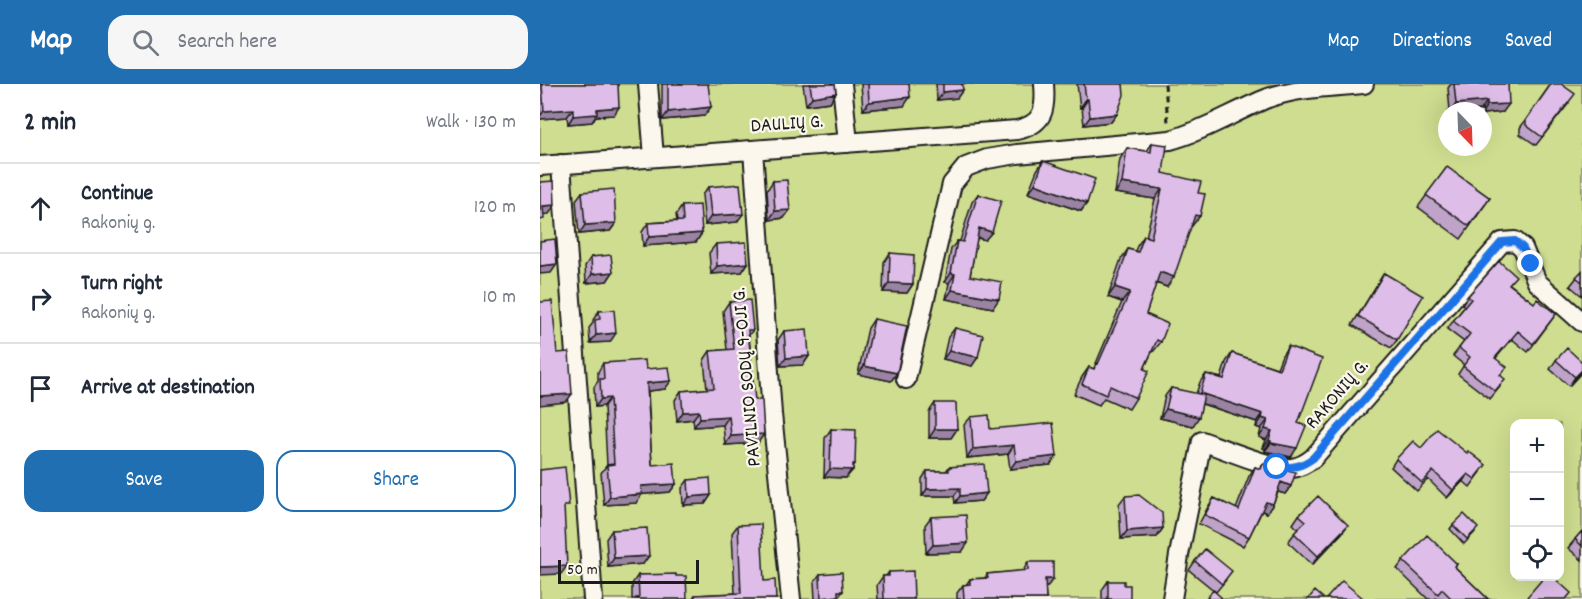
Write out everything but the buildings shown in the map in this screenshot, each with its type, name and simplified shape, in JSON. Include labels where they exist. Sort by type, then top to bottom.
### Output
[{"type":"street","points":[[648,84],[654,157]]},
{"type":"street","points":[[842,84],[848,143]]},
{"type":"street","name":"DAULIŲ G.","points":[[540,166],[1017,130],[1027,128],[1041,116],[1044,108],[1044,84]]},
{"type":"street","points":[[906,379],[952,184],[966,167],[987,159],[1017,154],[1170,140],[1188,135],[1269,98],[1299,90],[1364,84]]},
{"type":"street","name":"PAVILNIO SODŲ 9-OJI G.","points":[[753,150],[772,414],[791,599]]},
{"type":"street","points":[[561,164],[593,599]]},
{"type":"street","name":"RAKONIŲ G.","points":[[1172,599],[1202,441],[1277,467],[1291,468],[1303,465],[1313,458],[1502,242],[1515,241],[1523,248],[1537,282],[1582,322]]},
{"type":"path","points":[[1165,84],[1170,140]]},
{"type":"green space","points":[[540,84],[1582,84],[1582,599],[540,599]]},
{"type":"route","points":[[1277,467],[1291,468],[1303,465],[1313,458],[1502,242],[1515,241],[1523,248],[1531,264]]}]
